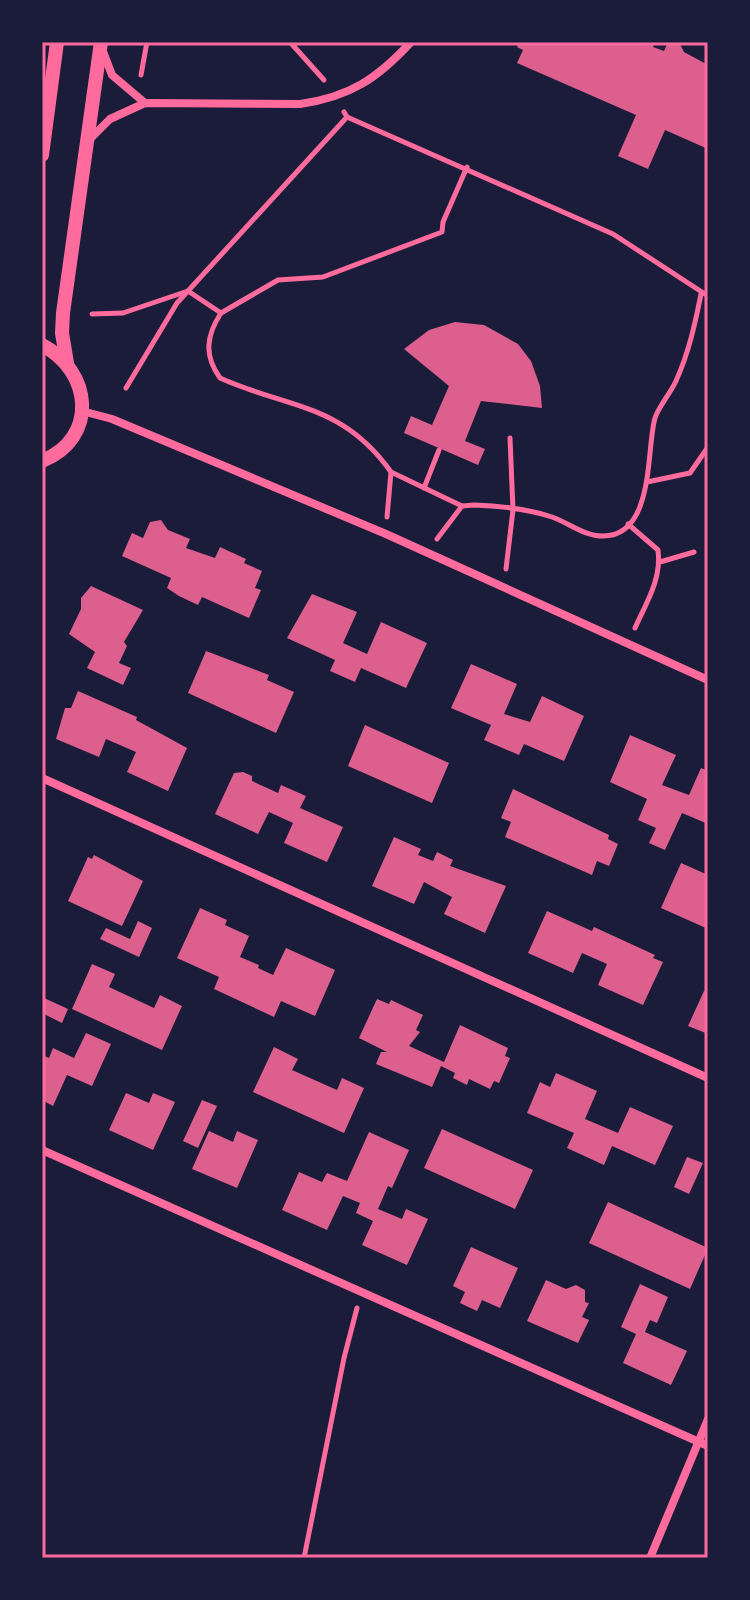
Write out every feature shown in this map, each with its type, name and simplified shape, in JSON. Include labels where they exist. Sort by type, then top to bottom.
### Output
[{"type":"street","points":[[42,155],[57,42]]},
{"type":"street","points":[[87,142],[110,119],[145,103],[300,104],[338,97],[360,88],[383,72],[411,42]]},
{"type":"street","points":[[101,44],[112,75],[145,103]]},
{"type":"street","points":[[43,463],[71,440],[82,411],[80,385],[67,363],[62,333],[63,313],[101,44]]},
{"type":"street","points":[[42,345],[67,363]]},
{"type":"street","points":[[82,411],[112,419],[386,534],[708,680]]},
{"type":"street","points":[[42,778],[708,1078]]},
{"type":"street","points":[[42,1150],[708,1446]]},
{"type":"street","points":[[650,1558],[708,1419]]},
{"type":"path","points":[[141,75],[147,42]]},
{"type":"path","points":[[290,42],[338,97],[347,117],[467,167],[613,234],[704,295],[693,339],[675,384],[656,414],[647,482],[628,524],[620,533],[604,536],[590,534],[553,517],[462,506],[391,472],[362,440],[331,417],[220,378],[208,355],[213,326],[221,313],[278,280],[323,277],[442,232],[443,222],[467,167]]},
{"type":"path","points":[[126,388],[188,291],[347,117]]},
{"type":"path","points":[[188,291],[221,313]]},
{"type":"path","points":[[92,314],[123,313],[188,291]]},
{"type":"path","points":[[501,586],[510,552],[513,510],[510,438]]},
{"type":"path","points":[[647,482],[690,473],[708,447]]},
{"type":"path","points":[[424,488],[439,450]]},
{"type":"path","points":[[386,534],[391,472]]},
{"type":"path","points":[[427,553],[462,506]]},
{"type":"path","points":[[627,643],[653,589],[660,562],[658,550],[628,524]]},
{"type":"path","points":[[660,562],[694,552]]},
{"type":"path","points":[[304,1558],[344,1358],[361,1292]]},
{"type":"building","points":[[519,42],[655,42],[653,47],[664,51],[668,42],[679,42],[684,52],[708,65],[708,149],[665,130],[648,169],[618,156],[636,115],[517,63],[523,50],[517,47]]},
{"type":"building","points":[[455,322],[484,325],[518,344],[531,361],[540,386],[542,408],[481,401],[465,441],[485,449],[478,465],[404,433],[411,416],[432,425],[449,386],[404,349],[429,330]]},
{"type":"building","points":[[161,520],[168,530],[190,539],[186,548],[215,558],[220,547],[246,559],[244,563],[262,571],[255,588],[261,590],[249,618],[202,597],[198,605],[179,596],[167,588],[171,578],[122,556],[132,533],[143,538],[150,522]]},
{"type":"building","points":[[91,586],[143,610],[124,642],[127,646],[119,663],[131,668],[123,685],[87,668],[95,652],[69,634],[81,609],[81,598]]},
{"type":"building","points":[[312,594],[357,612],[343,643],[367,654],[381,622],[427,643],[406,688],[361,668],[355,682],[330,671],[335,660],[287,638]]},
{"type":"building","points":[[206,651],[269,675],[267,680],[294,692],[276,733],[188,693]]},
{"type":"building","points":[[471,664],[517,684],[504,714],[530,722],[542,696],[584,716],[564,761],[524,744],[519,755],[484,740],[491,725],[451,708]]},
{"type":"building","points":[[78,691],[137,717],[136,720],[187,748],[168,791],[127,772],[136,752],[106,739],[99,757],[56,739],[65,708],[71,708]]},
{"type":"building","points":[[365,725],[449,763],[432,803],[348,766]]},
{"type":"building","points":[[630,735],[676,755],[662,785],[689,795],[701,768],[708,771],[708,824],[682,813],[665,850],[649,843],[656,828],[638,820],[647,799],[610,782]]},
{"type":"building","points":[[243,772],[252,776],[252,781],[278,793],[281,785],[306,796],[300,808],[343,827],[327,862],[284,843],[293,823],[269,812],[258,834],[215,814],[234,773]]},
{"type":"building","points":[[513,789],[609,835],[608,839],[618,844],[609,866],[597,861],[592,875],[505,837],[511,822],[501,818]]},
{"type":"building","points":[[394,837],[421,849],[418,855],[433,861],[437,852],[453,860],[450,866],[506,886],[485,933],[444,914],[452,897],[424,882],[414,904],[372,886]]},
{"type":"building","points":[[94,855],[143,881],[122,926],[68,901],[88,857],[92,859]]},
{"type":"building","points":[[681,863],[708,875],[708,929],[661,908]]},
{"type":"building","points":[[200,908],[227,920],[225,925],[249,936],[240,957],[273,975],[286,948],[335,970],[315,1016],[281,1001],[274,1017],[214,989],[219,977],[177,958]]},
{"type":"building","points":[[547,911],[592,931],[594,927],[655,955],[653,958],[663,962],[643,1005],[598,985],[607,964],[582,953],[573,973],[528,953]]},
{"type":"building","points":[[138,921],[152,928],[139,957],[100,939],[106,928],[130,939]]},
{"type":"building","points":[[92,964],[115,974],[109,987],[154,1008],[160,995],[182,1006],[162,1050],[72,1009]]},
{"type":"building","points":[[704,991],[708,992],[708,1034],[688,1026]]},
{"type":"building","points":[[42,997],[68,1009],[62,1023],[42,1013]]},
{"type":"building","points":[[377,999],[389,1004],[391,1000],[423,1015],[416,1030],[420,1032],[409,1046],[444,1062],[460,1025],[508,1048],[505,1056],[510,1058],[499,1083],[494,1081],[490,1089],[469,1079],[467,1085],[453,1078],[455,1073],[441,1066],[432,1087],[376,1064],[381,1052],[387,1052],[359,1038]]},
{"type":"building","points":[[86,1033],[111,1044],[92,1086],[67,1075],[53,1106],[42,1100],[42,1055],[49,1058],[53,1048],[74,1058]]},
{"type":"building","points":[[274,1047],[298,1059],[292,1070],[337,1090],[342,1078],[364,1088],[344,1133],[253,1092]]},
{"type":"building","points":[[556,1073],[597,1091],[585,1119],[618,1133],[630,1107],[673,1126],[655,1165],[612,1146],[604,1165],[567,1148],[574,1133],[527,1113],[540,1082],[550,1087]]},
{"type":"building","points":[[126,1093],[149,1103],[153,1093],[175,1102],[153,1150],[109,1130]]},
{"type":"building","points":[[202,1100],[217,1106],[198,1148],[183,1141]]},
{"type":"building","points":[[442,1129],[533,1170],[515,1209],[424,1168]]},
{"type":"building","points":[[209,1131],[233,1142],[237,1131],[258,1140],[237,1188],[192,1169]]},
{"type":"building","points":[[369,1132],[409,1150],[392,1188],[388,1186],[378,1209],[402,1219],[406,1209],[428,1219],[407,1265],[362,1245],[373,1221],[356,1213],[360,1203],[343,1196],[327,1230],[282,1210],[299,1172],[322,1182],[327,1173],[347,1181]]},
{"type":"building","points":[[687,1157],[703,1163],[689,1194],[674,1187]]},
{"type":"building","points":[[608,1202],[708,1248],[690,1289],[589,1243]]},
{"type":"building","points":[[471,1247],[518,1268],[500,1308],[482,1300],[477,1311],[460,1303],[465,1292],[453,1286]]},
{"type":"building","points":[[546,1280],[566,1289],[576,1285],[585,1290],[585,1302],[589,1303],[582,1317],[589,1320],[578,1343],[527,1321]]},
{"type":"building","points":[[640,1284],[668,1297],[657,1323],[650,1320],[645,1332],[687,1351],[671,1385],[623,1363],[636,1334],[621,1327]]}]
